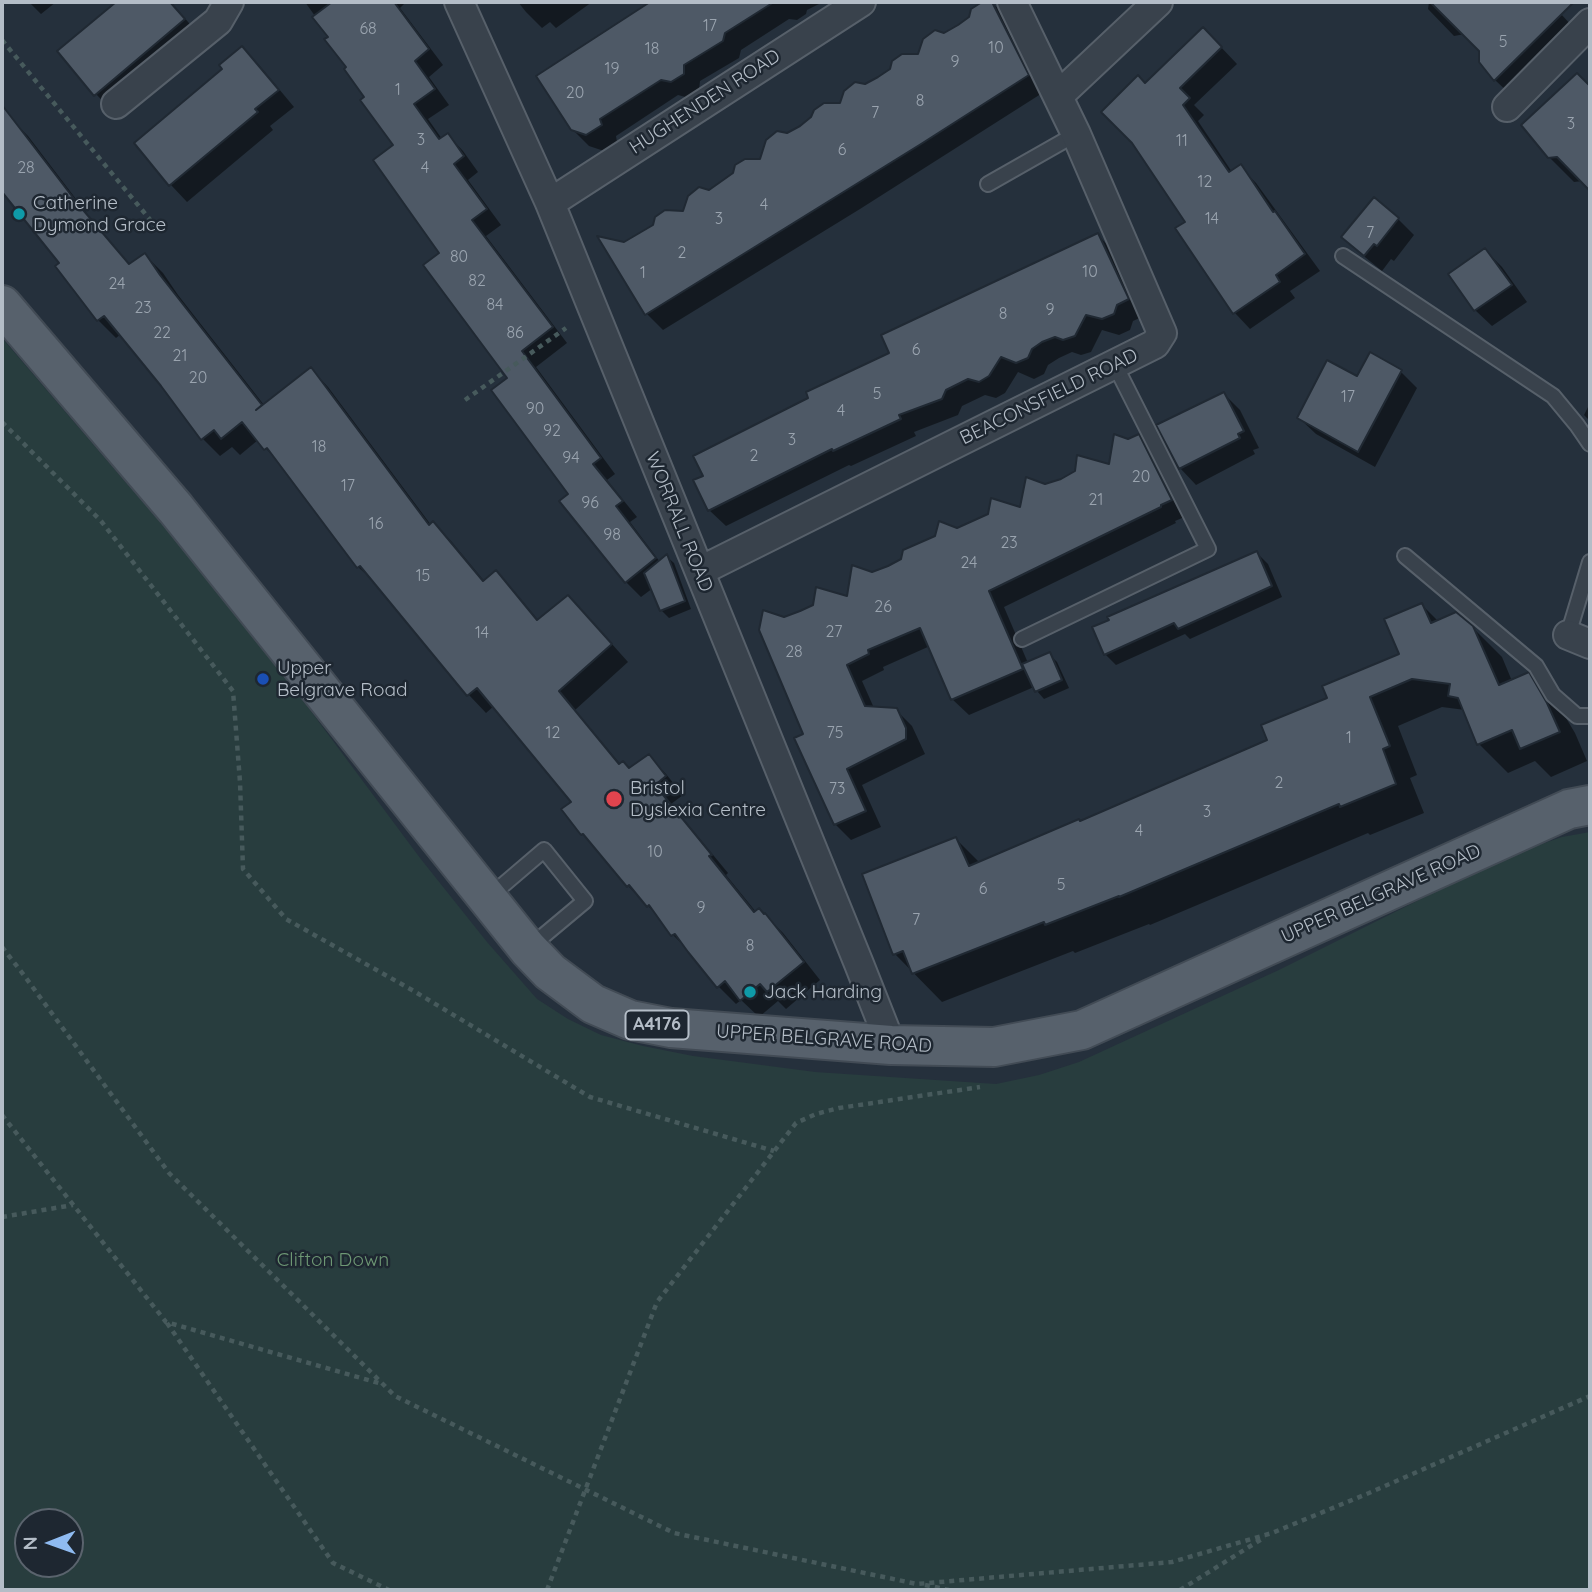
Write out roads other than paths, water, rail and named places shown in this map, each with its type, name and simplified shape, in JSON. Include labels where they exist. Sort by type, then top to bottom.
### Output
[{"type":"main road","name":"UPPER BELGRAVE ROAD","points":[[2,305],[176,509],[527,949],[550,972],[593,1004],[630,1020],[671,1028],[891,1045],[994,1047],[1082,1030],[1569,809],[1590,805]]},
{"type":"street","points":[[116,104],[218,21],[229,2]]},
{"type":"street","name":"WORRALL ROAD","points":[[459,2],[550,203],[891,1045]]},
{"type":"street","name":"HUGHENDEN ROAD","points":[[550,203],[861,2]]},
{"type":"street","name":"BEACONSFIELD ROAD","points":[[699,571],[1115,365],[1155,344],[1162,333],[1076,134],[1012,2]]},
{"type":"street","points":[[1058,96],[1158,2]]},
{"type":"street","points":[[1507,107],[1590,23]]},
{"type":"lane","points":[[988,184],[1076,134]]},
{"type":"lane","points":[[1343,256],[1553,396],[1590,444]]},
{"type":"lane","points":[[1022,639],[1208,549],[1115,365]]},
{"type":"lane","points":[[1405,555],[1536,666],[1553,695],[1577,716],[1590,716]]},
{"type":"lane","points":[[1579,639],[1590,562]]},
{"type":"lane","points":[[488,898],[544,850],[585,901],[527,949]]},
{"type":"place","name":"Catherine Dymond Grace","points":[[19,214]]},
{"type":"place","name":"Upper Belgrave Road","points":[[263,679]]},
{"type":"place","name":"Bristol Dyslexia Centre","points":[[614,799]]},
{"type":"place","name":"Jack Harding","points":[[750,992]]},
{"type":"park label","name":"Clifton Down","points":[[333,1260]]}]
